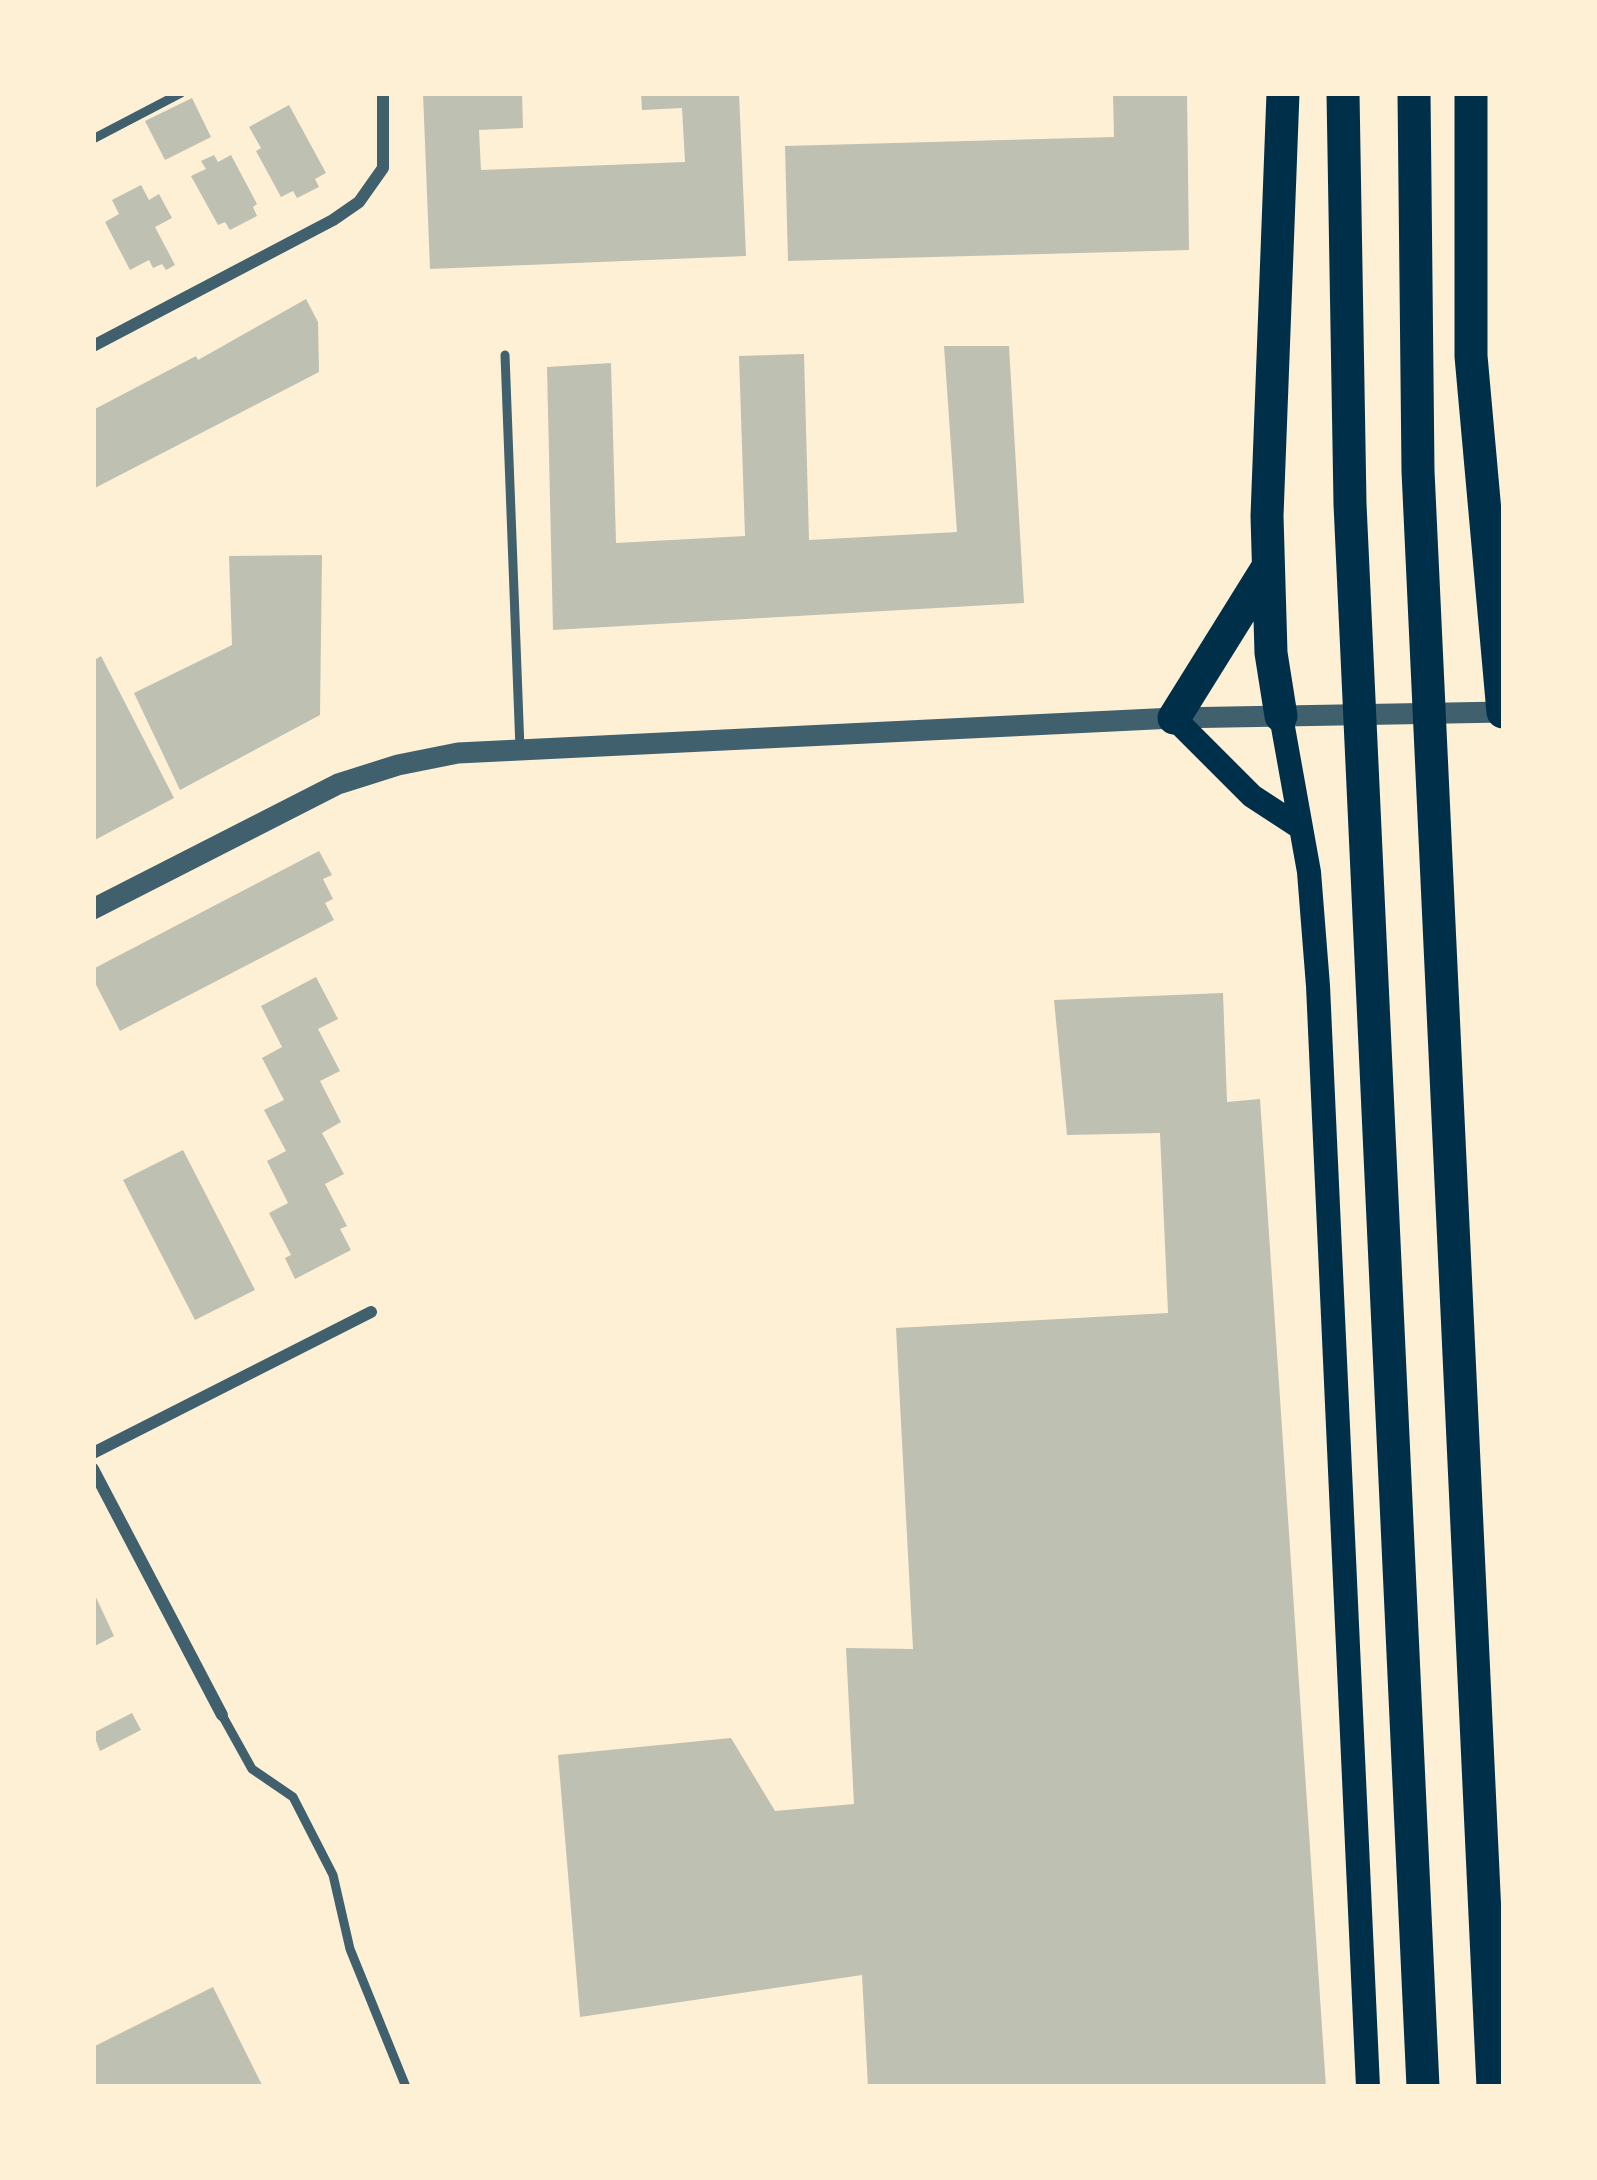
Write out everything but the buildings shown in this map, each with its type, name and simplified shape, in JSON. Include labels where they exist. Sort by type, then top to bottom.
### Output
[{"type":"highway","points":[[1281,716],[1271,653],[1268,567],[1270,386],[1283,93]]},
{"type":"highway","points":[[1342,93],[1350,504],[1423,2087]]},
{"type":"highway","points":[[1414,93],[1418,471],[1493,2087]]},
{"type":"highway","points":[[1471,93],[1471,356],[1503,712]]},
{"type":"highway","points":[[1174,718],[1268,567]]},
{"type":"main road","points":[[1503,712],[1504,732]]},
{"type":"main road","points":[[1281,716],[1311,890],[1318,986],[1368,2087]]},
{"type":"main road","points":[[1174,718],[1252,796],[1301,828]]},
{"type":"street","points":[[93,346],[334,220],[359,202],[383,167],[383,93]]},
{"type":"street","points":[[93,909],[338,784],[426,758],[520,749],[1174,718],[1503,712]]},
{"type":"street","points":[[93,1453],[370,1312]]},
{"type":"street","points":[[93,1469],[222,1714]]},
{"type":"lane","points":[[93,139],[181,93]]},
{"type":"lane","points":[[505,355],[520,749]]},
{"type":"lane","points":[[222,1714],[252,1769],[293,1797],[333,1875],[350,1949],[406,2087]]}]
